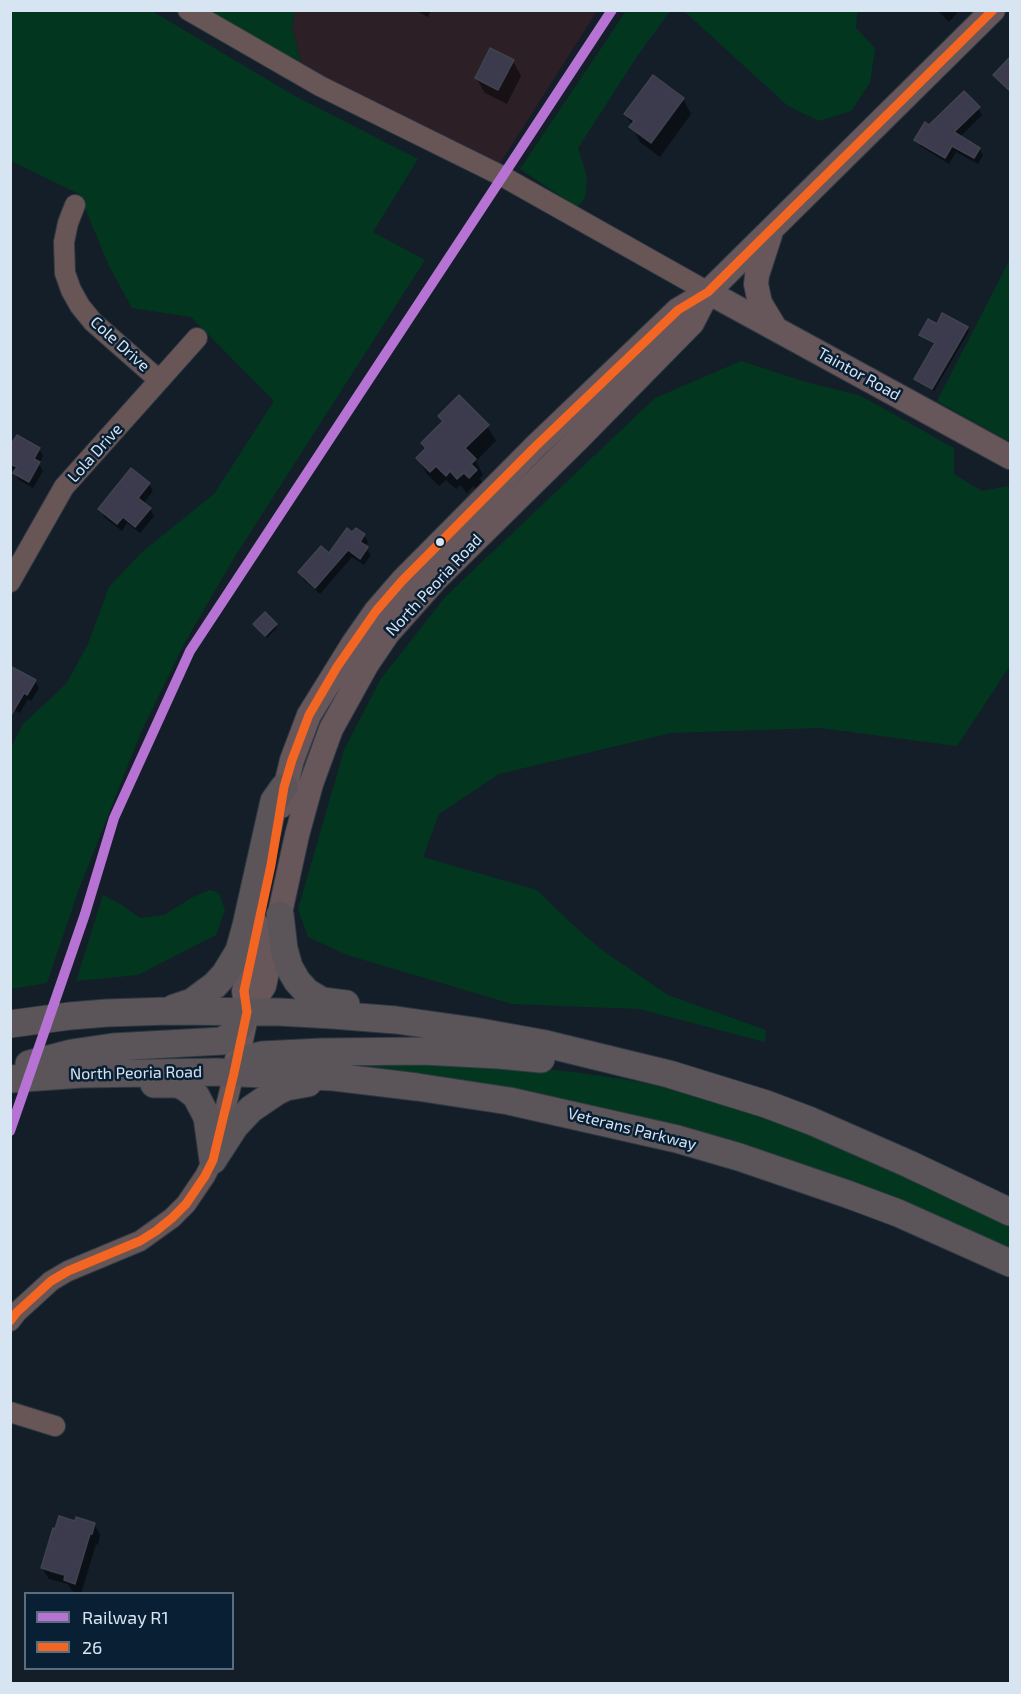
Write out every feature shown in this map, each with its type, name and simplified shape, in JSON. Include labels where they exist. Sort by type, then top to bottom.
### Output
[{"type":"highway","points":[[168,1011],[192,1002],[215,985],[225,974],[239,951],[274,801],[284,787]]},
{"type":"highway","points":[[280,915],[284,950],[289,967],[307,992],[322,1001],[397,1008],[483,1020],[546,1044]]},
{"type":"highway","points":[[10,1024],[70,1016],[168,1011],[333,1014],[396,1020],[546,1044],[639,1066],[747,1098],[811,1121],[1011,1212]]},
{"type":"highway","points":[[10,1068],[72,1053],[113,1047],[222,1041],[239,1027],[247,1012]]},
{"type":"highway","points":[[234,1073],[248,1059],[262,1055],[382,1050],[499,1055],[639,1066]]},
{"type":"highway","name":"North Peoria Road","points":[[10,1079],[130,1072],[234,1073]]},
{"type":"highway","name":"Veterans Parkway","points":[[234,1073],[334,1077],[417,1087],[509,1101],[676,1139],[740,1157],[847,1194],[1011,1263]]},
{"type":"highway","points":[[82,1074],[100,1084],[178,1084],[186,1088],[195,1096],[207,1117],[213,1160]]},
{"type":"highway","points":[[213,1160],[243,1117],[260,1102],[286,1087],[334,1077]]},
{"type":"main road","name":"North Peoria Road","points":[[234,1073],[247,1012],[244,991],[271,864],[284,787],[292,760],[309,715],[376,611],[451,531],[669,318],[708,292],[993,10]]},
{"type":"main road","points":[[772,228],[756,284],[760,303],[775,328]]},
{"type":"main road","name":"North Peoria Road","points":[[247,1012],[264,986],[297,835],[311,784],[331,729],[367,664],[388,633],[435,580],[692,324],[708,292]]},
{"type":"main road","name":"Taintor Road","points":[[708,292],[1011,457]]},
{"type":"street","points":[[188,10],[320,86],[502,176],[708,292]]},
{"type":"street","name":"Cole Drive","points":[[75,205],[68,222],[64,242],[65,273],[71,290],[93,322],[159,380]]},
{"type":"street","name":"Lola Drive","points":[[10,582],[64,487],[197,338]]},
{"type":"street","points":[[10,1321],[51,1281],[68,1271],[140,1241],[172,1218],[186,1204],[213,1160],[234,1073]]},
{"type":"street","points":[[10,1412],[55,1426]]},
{"type":"shaded area","points":[[295,11],[597,11],[499,165],[302,66],[292,27]]},
{"type":"green space","points":[[11,11],[152,11],[295,96],[418,159],[373,232],[425,260],[234,558],[185,642],[141,732],[79,889],[47,983],[11,989],[11,748],[23,724],[66,684],[88,644],[109,587],[142,552],[214,494],[274,401],[191,317],[132,308],[109,266],[79,194],[11,161]]},
{"type":"green space","points":[[207,11],[295,11],[292,27],[302,66]]},
{"type":"green space","points":[[626,11],[670,11],[636,58],[578,148],[587,177],[585,198],[577,207],[520,169]]},
{"type":"green space","points":[[684,11],[860,11],[857,14],[856,28],[875,48],[870,83],[851,111],[819,121],[788,106]]},
{"type":"green space","points":[[1010,259],[1010,442],[937,401]]},
{"type":"green space","points":[[741,361],[809,383],[859,395],[954,448],[954,474],[982,491],[1008,486],[1010,488],[1010,669],[957,746],[820,728],[671,733],[499,774],[439,814],[423,857],[537,890],[602,950],[668,995],[766,1030],[765,1042],[639,1009],[512,1004],[347,955],[308,937],[298,909],[344,750],[380,680],[446,596],[655,398]]},
{"type":"green space","points":[[210,890],[219,893],[225,910],[216,935],[138,975],[76,981],[103,895],[140,918],[164,915],[193,897]]},
{"type":"green space","points":[[329,1059],[496,1064],[623,1079],[674,1089],[797,1129],[857,1153],[1010,1226],[1010,1249],[846,1180],[784,1158],[664,1122],[568,1100],[442,1078],[328,1065]]},
{"type":"building","points":[[490,48],[514,60],[498,90],[475,78]]},
{"type":"building","points":[[1011,56],[1011,92],[993,75]]},
{"type":"building","points":[[653,75],[684,98],[651,143],[629,127],[634,121],[624,114]]},
{"type":"building","points":[[964,91],[980,107],[954,132],[980,148],[974,158],[952,146],[945,158],[914,140],[925,122],[929,125]]},
{"type":"building","points":[[942,313],[968,327],[932,389],[914,379],[935,343],[919,335],[928,319],[937,324]]},
{"type":"building","points":[[459,395],[489,425],[465,448],[476,459],[471,464],[477,470],[469,478],[464,473],[457,479],[450,471],[446,476],[436,466],[430,472],[416,458],[426,448],[421,443],[443,421],[438,416]]},
{"type":"building","points":[[17,435],[40,448],[34,459],[40,462],[29,482],[13,473],[17,467],[10,464],[10,446]]},
{"type":"building","points":[[131,468],[150,483],[138,498],[151,508],[135,527],[123,517],[117,524],[98,509]]},
{"type":"building","points":[[347,528],[352,532],[356,528],[365,534],[360,542],[368,547],[360,559],[348,550],[315,588],[298,572],[321,546],[329,553]]},
{"type":"building","points":[[265,612],[277,624],[265,636],[253,624]]},
{"type":"building","points":[[10,666],[36,680],[27,695],[24,693],[10,717]]},
{"type":"building","points":[[59,1516],[75,1521],[76,1517],[95,1523],[75,1584],[64,1580],[65,1575],[41,1568]]},
{"type":"rail line","name":"R1","points":[[10,1131],[85,914],[114,818],[190,651],[612,10]]},
{"type":"transit line","name":"26","points":[[10,1321],[51,1281],[68,1271],[140,1241],[156,1231],[186,1204],[205,1176],[213,1160],[247,1012],[244,991],[271,865],[284,787],[292,760],[309,715],[337,667],[376,611],[402,581],[536,446],[678,310],[708,292],[993,10]]}]
